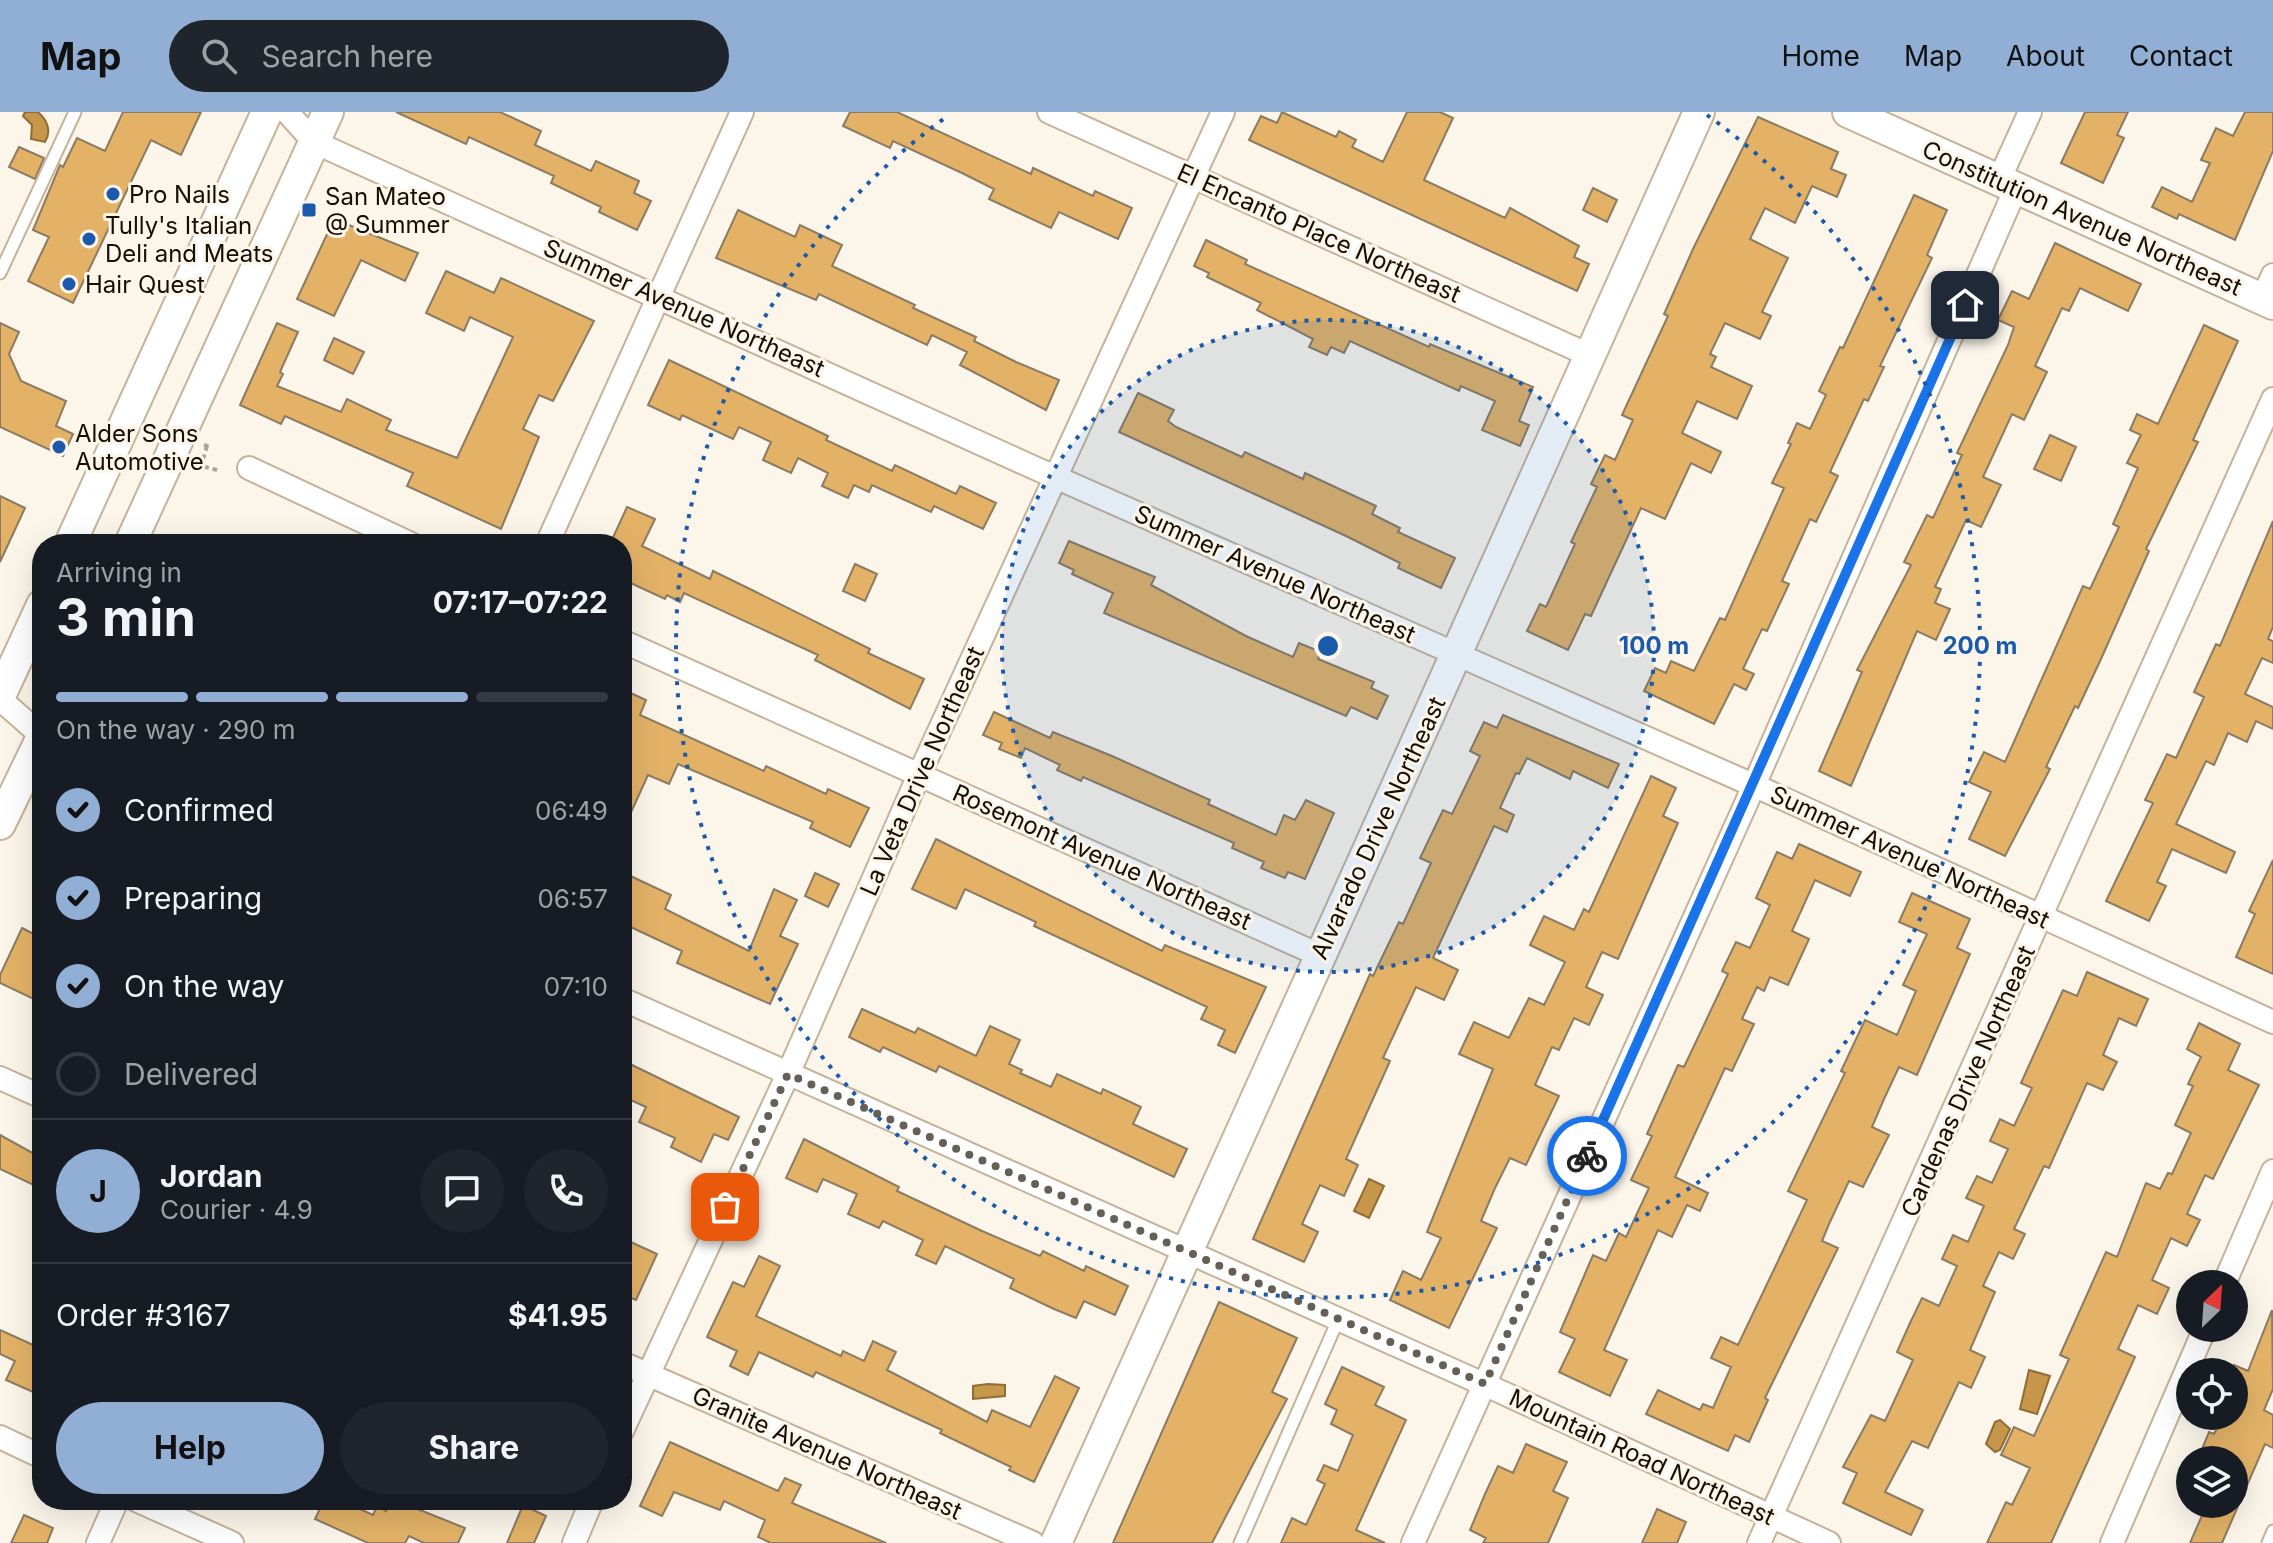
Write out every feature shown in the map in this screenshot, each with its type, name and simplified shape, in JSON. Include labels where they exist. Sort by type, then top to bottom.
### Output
[{"type":"street","points":[[75,534],[267,112]]},
{"type":"street","name":"Summer Avenue Northeast","points":[[287,112],[314,142],[2273,1022]]},
{"type":"street","points":[[135,534],[328,112]]},
{"type":"street","points":[[552,534],[742,112]]},
{"type":"street","name":"El Encanto Place Northeast","points":[[1049,112],[1589,355]]},
{"type":"street","name":"La Veta Drive Northeast","points":[[632,1407],[788,1074],[919,775],[1223,112]]},
{"type":"street","name":"Alvarado Drive Northeast","points":[[1056,1543],[1189,1255],[1319,955],[1457,655],[1699,112]]},
{"type":"street","name":"Constitution Avenue Northeast","points":[[1848,112],[2008,184],[2269,292]]},
{"type":"street","points":[[1413,1543],[1753,786],[2008,184],[2030,112]]},
{"type":"street","name":"Cardenas Drive Northeast","points":[[1759,1543],[2273,399]]},
{"type":"street","points":[[249,468],[390,534]]},
{"type":"street","points":[[32,627],[0,697],[32,727]]},
{"type":"street","name":"Rosemont Avenue Northeast","points":[[632,646],[1319,955]]},
{"type":"street","points":[[0,824],[32,757]]},
{"type":"street","name":"Mountain Road Northeast","points":[[632,1004],[1189,1255],[1485,1384],[1829,1543]]},
{"type":"street","points":[[0,1078],[32,1092]]},
{"type":"street","points":[[2230,1270],[2273,1171]]},
{"type":"street","points":[[2112,1543],[2199,1342]]},
{"type":"street","name":"Granite Avenue Northeast","points":[[632,1368],[1033,1543]]},
{"type":"street","points":[[0,1437],[32,1452]]},
{"type":"street","points":[[98,1543],[113,1510]]},
{"type":"street","points":[[158,1510],[232,1543]]},
{"type":"street","points":[[574,1543],[588,1510]]},
{"type":"lane","points":[[0,273],[75,112]]},
{"type":"lane","points":[[1240,1543],[1338,1320]]},
{"type":"lane","points":[[2268,1543],[2273,1531]]},
{"type":"path","points":[[201,443],[207,446],[201,466],[217,470]]},
{"type":"shaded area","points":[[25,112],[38,112],[44,119],[48,126],[45,142],[31,139],[32,125],[23,116]]},
{"type":"shaded area","points":[[1369,1179],[1384,1186],[1369,1218],[1354,1211]]},
{"type":"shaded area","points":[[2029,1370],[2050,1376],[2037,1414],[2020,1409]]},
{"type":"shaded area","points":[[1005,1385],[1005,1396],[973,1399],[973,1386]]},
{"type":"shaded area","points":[[2000,1420],[2010,1429],[2000,1450],[1995,1452],[1986,1444],[1995,1422]]},
{"type":"building","points":[[123,112],[201,112],[181,155],[151,140],[73,303],[28,281],[49,237],[33,230],[60,165],[63,167],[77,138],[105,151]]},
{"type":"building","points":[[396,112],[500,112],[541,131],[535,145],[591,171],[596,161],[639,181],[634,193],[651,201],[637,230],[599,212],[601,207],[551,183],[554,176],[469,137],[466,144]]},
{"type":"building","points":[[850,112],[897,112],[1031,174],[1033,168],[1093,196],[1095,191],[1132,208],[1118,239],[1059,212],[1051,228],[989,199],[994,189],[962,173],[893,141],[890,148],[843,126]]},
{"type":"building","points":[[1282,112],[1336,137],[1339,131],[1356,140],[1352,147],[1383,162],[1407,112],[1440,112],[1453,118],[1424,180],[1505,218],[1510,208],[1579,246],[1574,257],[1589,264],[1577,291],[1249,140],[1261,116],[1277,123]]},
{"type":"building","points":[[2085,112],[2128,112],[2117,135],[2124,138],[2103,183],[2061,163]]},
{"type":"building","points":[[2245,112],[2273,112],[2273,151],[2235,240],[2179,214],[2177,219],[2152,207],[2162,187],[2192,202],[2210,163],[2201,160],[2216,128],[2233,136]]},
{"type":"building","points":[[1758,117],[1838,152],[1831,169],[1846,175],[1837,197],[1812,186],[1795,223],[1765,208],[1750,239],[1788,258],[1762,312],[1771,316],[1760,339],[1725,323],[1710,354],[1716,357],[1711,367],[1752,386],[1737,419],[1697,401],[1682,433],[1721,452],[1711,473],[1691,463],[1665,519],[1641,508],[1591,616],[1585,614],[1568,650],[1527,631],[1540,604],[1546,607],[1575,544],[1571,542],[1597,487],[1591,484],[1605,455],[1615,460],[1633,420],[1622,415],[1668,316],[1664,314],[1693,249]]},
{"type":"building","points":[[19,147],[44,158],[35,179],[9,167]]},
{"type":"building","points":[[1593,188],[1617,200],[1607,222],[1583,210]]},
{"type":"building","points":[[1914,195],[1947,210],[1927,255],[1932,258],[1880,366],[1884,367],[1868,401],[1864,399],[1830,472],[1838,476],[1816,522],[1810,519],[1782,581],[1789,584],[1767,631],[1762,629],[1743,669],[1754,674],[1746,690],[1734,684],[1714,724],[1644,691],[1655,668],[1666,673],[1671,661],[1694,671],[1720,618],[1725,620],[1784,488],[1772,483],[1791,444],[1788,443],[1797,423],[1810,429],[1826,395],[1819,391],[1840,347],[1843,348]]},
{"type":"building","points":[[738,210],[795,237],[800,225],[842,245],[832,266],[976,337],[974,341],[1059,380],[1046,410],[960,365],[967,352],[932,335],[927,345],[819,294],[816,300],[716,258]]},
{"type":"building","points":[[334,219],[418,253],[405,281],[361,260],[334,316],[297,299]]},
{"type":"building","points":[[1206,240],[1247,260],[1245,264],[1429,347],[1430,344],[1533,387],[1519,421],[1529,425],[1520,446],[1482,430],[1495,401],[1461,386],[1459,391],[1350,341],[1344,353],[1331,347],[1327,355],[1309,347],[1313,339],[1257,310],[1261,303],[1207,277],[1209,273],[1194,266]]},
{"type":"building","points":[[2055,243],[2141,284],[2128,311],[2080,288],[2069,311],[2062,308],[2035,366],[2047,372],[2024,420],[2012,414],[1983,477],[2001,485],[1981,527],[1966,520],[1935,587],[1941,589],[1935,603],[1950,609],[1936,640],[1917,631],[1851,786],[1819,771],[1862,672],[1857,670],[1911,565],[1904,562],[1927,515],[1933,518],[1962,455],[1957,453],[2008,345],[2014,327],[1998,320],[2012,291],[2029,299]]},
{"type":"building","points":[[446,271],[494,293],[501,278],[594,321],[553,401],[539,395],[523,429],[539,437],[501,529],[407,486],[413,473],[285,416],[281,424],[240,405],[277,323],[298,332],[277,386],[341,412],[347,399],[391,420],[386,430],[457,458],[513,337],[470,317],[464,331],[426,313]]},
{"type":"building","points":[[0,323],[19,332],[9,354],[21,381],[66,401],[56,426],[73,434],[63,456],[0,427]]},
{"type":"building","points":[[2204,325],[2238,341],[2193,440],[2198,442],[2146,549],[2149,551],[2101,659],[2078,708],[2075,706],[2046,767],[2050,769],[2005,856],[1969,839],[1991,792],[1969,782],[1984,752],[2005,762],[2083,586],[2090,589],[2119,527],[2113,524],[2138,468],[2127,463],[2141,435],[2130,430],[2137,414],[2158,424]]},
{"type":"building","points":[[334,338],[364,352],[353,374],[324,360]]},
{"type":"building","points":[[669,360],[828,436],[826,440],[892,471],[895,465],[956,494],[960,486],[996,503],[983,529],[934,506],[931,512],[872,485],[869,492],[854,485],[848,498],[822,486],[828,473],[798,458],[791,473],[763,460],[771,442],[739,427],[733,439],[682,415],[680,420],[648,405]]},
{"type":"building","points":[[1138,393],[1174,410],[1168,421],[1176,427],[1242,457],[1245,452],[1303,479],[1305,473],[1376,506],[1372,514],[1400,528],[1398,532],[1455,558],[1441,588],[1398,568],[1400,563],[1346,536],[1119,432]]},
{"type":"building","points":[[2050,435],[2076,447],[2061,481],[2034,469]]},
{"type":"building","points":[[0,496],[25,508],[0,562]]},
{"type":"building","points":[[627,507],[655,519],[642,546],[710,579],[713,571],[924,679],[910,709],[815,660],[818,655],[684,593],[680,602],[667,595],[665,599],[632,584],[632,534],[615,534]]},
{"type":"building","points":[[2273,521],[2273,627],[2268,639],[2273,641],[2273,663],[2262,658],[2245,694],[2273,707],[2273,729],[2256,721],[2247,742],[2228,733],[2214,765],[2206,761],[2176,824],[2235,852],[2226,873],[2172,849],[2157,882],[2166,886],[2149,921],[2106,901],[2153,803],[2145,800],[2167,754],[2176,758],[2204,697],[2194,692],[2216,644],[2220,646]]},
{"type":"building","points":[[1069,541],[1155,577],[1151,585],[1246,636],[1293,657],[1299,643],[1321,652],[1318,659],[1374,682],[1371,688],[1388,696],[1377,719],[1351,707],[1346,716],[1104,613],[1113,593],[1072,574],[1074,570],[1059,563]]},
{"type":"building","points":[[855,564],[877,574],[865,601],[843,591]]},
{"type":"building","points":[[632,694],[646,700],[640,715],[764,771],[766,766],[826,794],[828,789],[869,808],[850,847],[810,828],[813,822],[678,764],[669,784],[648,775],[632,810]]},
{"type":"building","points":[[994,712],[1050,738],[1053,732],[1112,756],[1210,800],[1208,804],[1276,835],[1284,815],[1295,820],[1306,800],[1334,813],[1305,879],[1288,872],[1285,878],[1261,868],[1264,862],[1232,848],[1234,843],[1083,777],[1081,781],[1057,770],[1060,765],[1025,748],[1021,758],[999,749],[1002,743],[983,735]]},
{"type":"building","points":[[1503,715],[1619,764],[1608,788],[1573,771],[1570,779],[1527,758],[1519,774],[1516,773],[1500,808],[1514,815],[1507,832],[1494,826],[1433,958],[1458,970],[1444,1000],[1416,987],[1383,1058],[1390,1061],[1346,1159],[1358,1165],[1344,1196],[1320,1185],[1302,1224],[1318,1232],[1304,1262],[1253,1239],[1370,974],[1373,976],[1399,922],[1403,924],[1431,863],[1420,858],[1443,810],[1452,814],[1480,756],[1470,751],[1484,722],[1497,728]]},
{"type":"building","points":[[1651,776],[1676,788],[1663,816],[1678,823],[1618,959],[1602,952],[1586,987],[1603,995],[1589,1025],[1574,1018],[1559,1050],[1552,1047],[1535,1085],[1559,1096],[1526,1165],[1510,1158],[1495,1188],[1481,1221],[1497,1228],[1449,1328],[1390,1300],[1403,1271],[1421,1280],[1441,1238],[1427,1232],[1493,1069],[1459,1054],[1474,1022],[1509,1038],[1529,998],[1544,1005],[1565,962],[1530,945],[1544,916],[1574,930],[1584,909],[1589,912]]},
{"type":"building","points":[[936,839],[1162,951],[1165,945],[1266,987],[1235,1053],[1218,1045],[1225,1030],[1201,1019],[1207,1007],[1034,926],[1036,922],[965,889],[956,909],[912,889]]},
{"type":"building","points":[[1799,844],[1861,872],[1850,896],[1815,880],[1792,931],[1809,939],[1788,985],[1770,977],[1764,991],[1757,987],[1742,1019],[1754,1024],[1732,1071],[1725,1068],[1675,1177],[1708,1193],[1700,1211],[1687,1205],[1672,1237],[1658,1230],[1604,1350],[1627,1360],[1610,1396],[1559,1372],[1575,1339],[1560,1332],[1593,1255],[1606,1261],[1619,1233],[1626,1237],[1649,1188],[1631,1180],[1652,1136],[1647,1134],[1678,1065],[1684,1067],[1728,974],[1722,971],[1736,942],[1750,948],[1770,905],[1756,898],[1777,852],[1792,859]]},
{"type":"building","points":[[2273,860],[2273,974],[2236,957],[2255,914],[2249,911]]},
{"type":"building","points":[[815,873],[839,884],[828,907],[805,896]]},
{"type":"building","points":[[632,877],[671,895],[665,909],[749,951],[774,889],[797,900],[780,936],[798,944],[770,1004],[677,963],[682,951],[632,928]]},
{"type":"building","points":[[1912,893],[1970,919],[1957,948],[1970,954],[1917,1075],[1899,1067],[1884,1099],[1872,1127],[1889,1135],[1863,1187],[1849,1181],[1829,1224],[1822,1241],[1838,1248],[1765,1398],[1768,1400],[1749,1442],[1735,1435],[1728,1451],[1646,1414],[1658,1390],[1700,1410],[1703,1404],[1713,1408],[1731,1367],[1711,1358],[1721,1337],[1738,1345],[1807,1200],[1788,1191],[1845,1073],[1841,1071],[1865,1020],[1897,1035],[1916,991],[1903,985],[1927,934],[1899,922]]},
{"type":"building","points":[[22,928],[32,933],[32,998],[0,983],[0,975]]},
{"type":"building","points":[[2087,972],[2148,999],[2136,1026],[2119,1018],[2103,1055],[2117,1062],[2103,1090],[2087,1083],[2049,1168],[2044,1166],[2014,1229],[2025,1234],[2013,1259],[1999,1252],[1983,1286],[1995,1292],[1970,1350],[1985,1357],[1971,1388],[1959,1382],[1928,1448],[1912,1441],[1885,1492],[1923,1510],[1911,1535],[1843,1503],[1857,1473],[1843,1467],[1871,1415],[1885,1421],[1913,1360],[1897,1352],[1910,1323],[1922,1298],[1939,1306],[1957,1266],[1942,1259],[1953,1235],[1968,1242],[1984,1206],[1966,1198],[1977,1176],[1992,1183],[2008,1149],[1990,1141],[2000,1119],[2014,1126],[2032,1088],[2021,1083],[2063,990],[2077,996]]},
{"type":"building","points":[[862,1009],[915,1033],[918,1028],[976,1056],[990,1026],[1020,1040],[1009,1064],[1022,1070],[1020,1073],[1051,1087],[1057,1074],[1101,1094],[1103,1089],[1141,1107],[1133,1124],[1187,1149],[1174,1177],[939,1066],[936,1072],[883,1047],[880,1052],[849,1037]]},
{"type":"building","points":[[2199,1023],[2240,1044],[2228,1070],[2259,1085],[2213,1179],[2205,1175],[2187,1214],[2200,1220],[2187,1246],[2171,1238],[2152,1280],[2169,1288],[2157,1314],[2138,1305],[2118,1349],[2135,1357],[2051,1543],[1987,1543],[2006,1502],[2012,1505],[2030,1468],[2001,1455],[2014,1427],[2034,1436],[2069,1359],[2060,1355],[2106,1252],[2117,1257],[2146,1183],[2160,1189],[2168,1173],[2172,1174],[2191,1133],[2175,1125],[2193,1086],[2188,1084],[2201,1057],[2187,1049]]},
{"type":"building","points":[[632,1065],[739,1117],[728,1140],[714,1134],[701,1162],[671,1147],[675,1138],[639,1122],[646,1107],[632,1101]]},
{"type":"building","points":[[0,1135],[32,1153],[32,1184],[0,1169]]},
{"type":"building","points":[[804,1139],[899,1187],[897,1191],[982,1231],[1040,1256],[1043,1251],[1084,1271],[1086,1266],[1128,1286],[1115,1315],[1084,1301],[1076,1318],[1010,1288],[1014,1279],[945,1246],[936,1264],[916,1255],[923,1240],[883,1221],[879,1228],[848,1214],[857,1194],[823,1179],[817,1192],[786,1178]]},
{"type":"building","points":[[632,1243],[657,1254],[636,1300],[632,1298]]},
{"type":"building","points":[[759,1256],[780,1266],[756,1316],[841,1356],[843,1351],[864,1361],[873,1341],[896,1352],[887,1370],[987,1422],[992,1410],[1030,1427],[1055,1376],[1079,1388],[1034,1482],[1009,1470],[1011,1467],[940,1433],[942,1430],[816,1372],[813,1377],[759,1352],[748,1375],[730,1366],[737,1351],[707,1337],[733,1282],[744,1287]]},
{"type":"building","points":[[1219,1302],[1297,1338],[1272,1392],[1287,1399],[1212,1543],[1113,1543]]},
{"type":"building","points":[[2272,1310],[2273,1389],[2264,1410],[2273,1415],[2273,1448],[2265,1444],[2248,1483],[2248,1446],[2203,1446],[2209,1432],[2248,1430],[2248,1371]]},
{"type":"building","points":[[0,1330],[32,1344],[32,1392],[6,1380],[15,1361],[0,1354]]},
{"type":"building","points":[[1342,1367],[1384,1387],[1375,1405],[1406,1420],[1356,1530],[1385,1543],[1281,1543],[1292,1518],[1306,1525],[1325,1484],[1317,1480],[1324,1465],[1338,1471],[1353,1435],[1331,1424],[1337,1410],[1325,1404]]},
{"type":"building","points":[[670,1442],[778,1491],[785,1478],[801,1485],[792,1503],[886,1543],[771,1543],[758,1537],[765,1520],[724,1501],[720,1510],[674,1492],[662,1516],[640,1506]]},
{"type":"building","points":[[1526,1444],[1567,1462],[1553,1491],[1568,1498],[1548,1543],[1483,1543],[1486,1538],[1470,1530],[1485,1494],[1498,1466],[1513,1473]]},
{"type":"building","points":[[1657,1509],[1686,1522],[1677,1543],[1642,1543]]},
{"type":"building","points":[[319,1510],[362,1510],[373,1515],[375,1510],[420,1510],[465,1528],[458,1543],[424,1543],[409,1536],[405,1543],[368,1543],[315,1519]]},
{"type":"building","points":[[521,1510],[533,1510],[546,1516],[534,1543],[507,1543]]},
{"type":"building","points":[[24,1515],[53,1528],[47,1543],[11,1543]]},
{"type":"building","points":[[2201,1518],[2233,1518],[2222,1543],[2190,1543]]},
{"type":"way so far","points":[[725,1207],[788,1074],[1485,1384],[1587,1156]]},
{"type":"place","name":"Pro Nails","points":[[113,194]]},
{"type":"place","name":"San Mateo @ Summer","points":[[309,210]]},
{"type":"place","name":"Tully's Italian Deli and Meats","points":[[89,239]]},
{"type":"place","name":"Hair Quest","points":[[69,284]]},
{"type":"place","name":"Alder Sons Automotive","points":[[59,447]]},
{"type":"route","points":[[1587,1156],[1965,305]]}]
